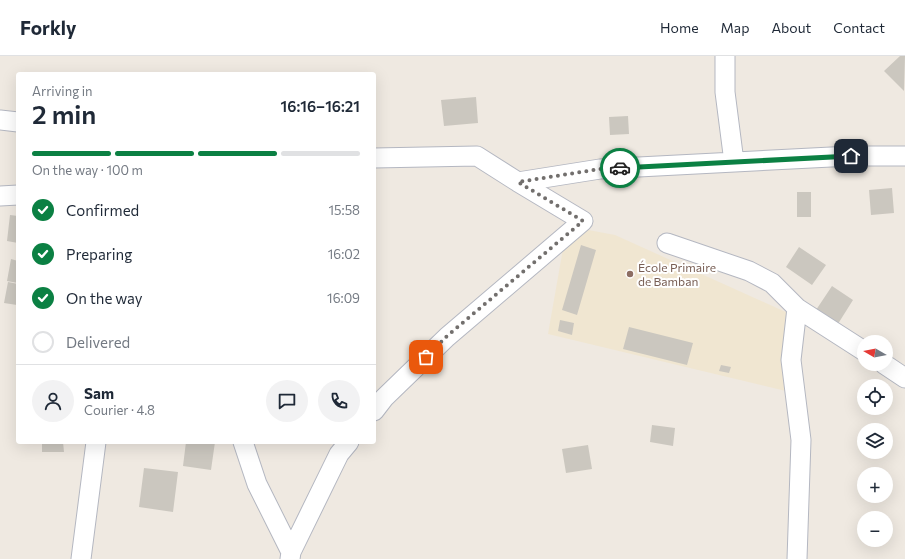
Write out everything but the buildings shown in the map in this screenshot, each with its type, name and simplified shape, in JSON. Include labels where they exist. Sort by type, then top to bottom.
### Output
[{"type":"street","points":[[725,56],[725,92],[734,162]]},
{"type":"street","points":[[0,120],[16,122]]},
{"type":"street","points":[[376,158],[477,156],[583,221],[447,336],[384,398],[376,408]]},
{"type":"street","points":[[518,182],[600,169],[851,156],[905,156]]},
{"type":"street","points":[[0,196],[16,195]]},
{"type":"street","points":[[667,243],[749,271],[772,283],[797,308],[857,347]]},
{"type":"street","points":[[797,308],[791,360],[801,440],[797,559]]},
{"type":"street","points":[[893,370],[905,378]]},
{"type":"street","points":[[80,559],[96,444]]},
{"type":"street","points":[[244,444],[257,484],[290,556]]},
{"type":"street","points":[[290,556],[339,454],[347,444]]},
{"type":"shaded area","name":"École Primaire de Bamban","points":[[567,226],[615,235],[790,314],[794,393],[548,334]]},
{"type":"way so far","points":[[426,357],[447,336],[583,221],[518,182],[600,169],[620,168]]},
{"type":"place","name":"École Primaire de Bamban","points":[[630,274]]},
{"type":"route","points":[[620,168],[851,156]]}]
